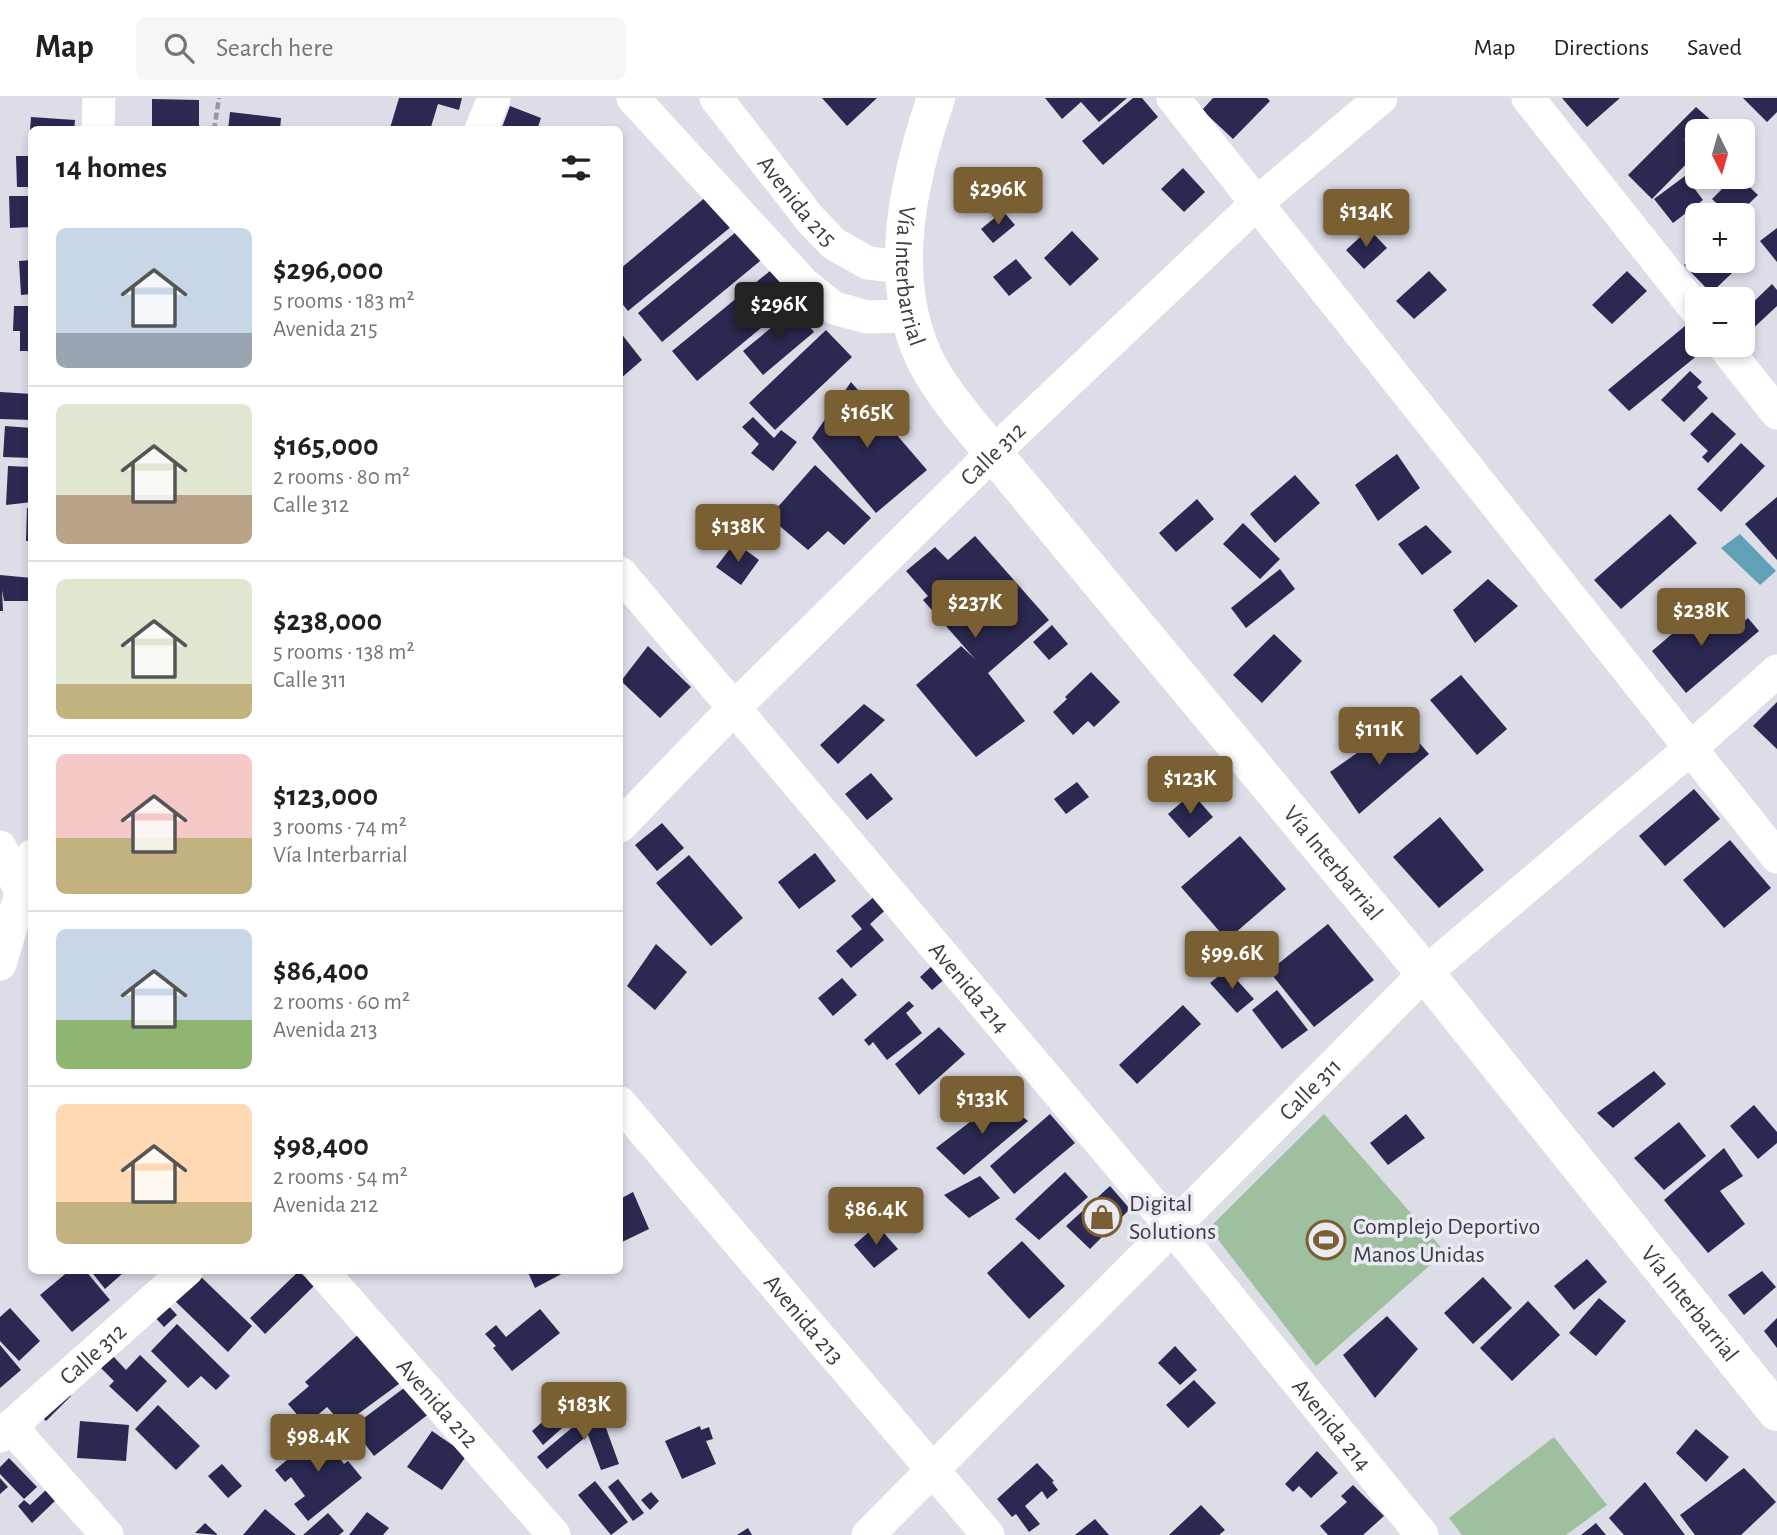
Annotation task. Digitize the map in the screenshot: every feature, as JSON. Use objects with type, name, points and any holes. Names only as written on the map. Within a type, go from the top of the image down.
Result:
[{"type":"main road","name":"Vía Interbarrial","points":[[936,98],[921,142],[912,189],[904,237],[904,267],[910,316],[923,355],[950,398],[1426,973],[1777,1412]]},
{"type":"street","points":[[98,126],[99,98]]},
{"type":"street","points":[[483,126],[494,98]]},
{"type":"street","points":[[633,98],[803,283],[834,309],[867,317],[910,316]]},
{"type":"street","name":"Avenida 215","points":[[716,98],[810,219],[834,244],[868,263],[904,267]]},
{"type":"street","points":[[1173,98],[1777,857]]},
{"type":"street","name":"Calle 312","points":[[623,823],[734,708],[993,453],[1257,203],[1381,98]]},
{"type":"street","points":[[1528,98],[1685,296]]},
{"type":"street","points":[[1733,357],[1777,413]]},
{"type":"street","name":"Avenida 214","points":[[623,577],[1172,1227],[1422,1535]]},
{"type":"street","name":"Calle 311","points":[[868,1535],[1426,973],[1691,748],[1777,671]]},
{"type":"street","points":[[0,847],[21,892]]},
{"type":"street","points":[[0,964],[28,869]]},
{"type":"street","name":"Avenida 213","points":[[623,1107],[988,1535]]},
{"type":"street","name":"Calle 312","points":[[5,1431],[182,1274]]},
{"type":"street","name":"Avenida 212","points":[[325,1274],[554,1535]]},
{"type":"street","points":[[5,1431],[107,1535]]},
{"type":"path","points":[[215,126],[219,98]]},
{"type":"green space","name":"Complejo Deportivo Manos Unidas","points":[[1324,1114],[1445,1252],[1316,1366],[1209,1228]]},
{"type":"green space","points":[[1554,1437],[1607,1505],[1566,1535],[1462,1535],[1449,1518]]},
{"type":"water","points":[[1740,534],[1776,571],[1760,585],[1721,548]]},
{"type":"building","points":[[399,98],[462,98],[459,110],[438,104],[431,126],[391,126]]},
{"type":"building","points":[[822,98],[877,98],[847,126]]},
{"type":"building","points":[[1045,98],[1127,98],[1099,122],[1081,102],[1062,119]]},
{"type":"building","points":[[1133,98],[1142,98],[1158,117],[1103,165],[1082,141]]},
{"type":"building","points":[[1213,98],[1267,98],[1270,101],[1233,139],[1202,110]]},
{"type":"building","points":[[1562,98],[1620,98],[1587,127]]},
{"type":"building","points":[[1743,98],[1777,98],[1777,112],[1767,122]]},
{"type":"building","points":[[152,99],[199,100],[199,126],[152,126]]},
{"type":"building","points":[[510,106],[541,118],[538,126],[502,126]]},
{"type":"building","points":[[1696,107],[1710,119],[1685,119],[1685,165],[1652,199],[1628,175]]},
{"type":"building","points":[[230,112],[281,118],[280,126],[228,126]]},
{"type":"building","points":[[31,117],[75,120],[74,126],[30,126]]},
{"type":"building","points":[[16,156],[28,156],[28,187],[17,187]]},
{"type":"building","points":[[1183,168],[1205,192],[1184,212],[1161,189]]},
{"type":"building","points":[[1685,176],[1685,189],[1695,189],[1703,200],[1699,203],[1685,203],[1685,214],[1673,223],[1654,199]]},
{"type":"building","points":[[1722,189],[1752,189],[1758,195],[1750,203],[1716,203],[1712,199]]},
{"type":"building","points":[[9,196],[28,196],[28,227],[10,228]]},
{"type":"building","points":[[707,196],[732,226],[628,311],[623,305],[623,266]]},
{"type":"building","points":[[1003,211],[1015,225],[993,243],[981,229]]},
{"type":"building","points":[[742,227],[766,256],[662,342],[638,313]]},
{"type":"building","points":[[1777,228],[1777,262],[1760,241]]},
{"type":"building","points":[[1369,229],[1387,248],[1364,269],[1346,250]]},
{"type":"building","points":[[1072,231],[1099,259],[1070,286],[1044,258]]},
{"type":"building","points":[[1016,259],[1032,278],[1009,296],[993,277]]},
{"type":"building","points":[[28,260],[28,294],[21,295],[19,261]]},
{"type":"building","points":[[776,266],[801,295],[697,381],[672,351]]},
{"type":"building","points":[[1429,271],[1447,290],[1414,319],[1396,301]]},
{"type":"building","points":[[1627,271],[1647,291],[1612,324],[1592,305]]},
{"type":"building","points":[[1692,273],[1732,273],[1717,287],[1705,287]]},
{"type":"building","points":[[1772,284],[1777,290],[1777,306],[1755,327],[1755,300]]},
{"type":"building","points":[[14,306],[28,306],[28,351],[20,351],[20,331],[13,331]]},
{"type":"building","points":[[795,308],[814,332],[763,375],[743,351]]},
{"type":"building","points":[[1685,326],[1685,357],[1695,357],[1629,411],[1608,390]]},
{"type":"building","points":[[826,330],[852,357],[775,430],[749,403]]},
{"type":"building","points":[[623,336],[642,360],[623,376]]},
{"type":"building","points":[[1690,371],[1702,382],[1697,387],[1708,398],[1684,422],[1661,400]]},
{"type":"building","points":[[851,382],[927,470],[876,513],[812,438]]},
{"type":"building","points":[[0,392],[28,394],[28,420],[0,419]]},
{"type":"building","points":[[1712,412],[1736,434],[1708,463],[1702,457],[1708,451],[1690,434]]},
{"type":"building","points":[[753,417],[774,438],[781,430],[797,442],[773,471],[751,453],[759,444],[742,427]]},
{"type":"building","points":[[5,426],[28,428],[28,458],[3,457]]},
{"type":"building","points":[[1741,443],[1765,466],[1721,512],[1697,489]]},
{"type":"building","points":[[1397,454],[1420,488],[1378,521],[1355,485]]},
{"type":"building","points":[[815,465],[871,518],[844,545],[828,531],[808,550],[769,517]]},
{"type":"building","points":[[8,466],[28,467],[28,502],[6,505]]},
{"type":"building","points":[[1295,475],[1320,503],[1275,543],[1250,514]]},
{"type":"building","points":[[1777,497],[1777,560],[1745,524]]},
{"type":"building","points":[[1197,499],[1214,519],[1176,552],[1159,533]]},
{"type":"building","points":[[27,508],[28,508],[28,541]]},
{"type":"building","points":[[1670,514],[1697,543],[1621,609],[1594,580]]},
{"type":"building","points":[[1243,523],[1280,559],[1260,579],[1223,544]]},
{"type":"building","points":[[1426,525],[1452,552],[1422,575],[1398,544]]},
{"type":"building","points":[[975,536],[1049,620],[988,673],[1025,721],[976,757],[916,685],[961,646],[975,659],[923,600],[928,596],[906,571],[935,547],[948,560]]},
{"type":"building","points":[[735,542],[759,560],[741,585],[716,567]]},
{"type":"building","points":[[1280,569],[1295,589],[1246,628],[1231,608]]},
{"type":"building","points":[[0,575],[28,578],[28,601],[4,601],[2,590],[3,611],[0,611]]},
{"type":"building","points":[[1488,579],[1518,606],[1475,643],[1453,610]]},
{"type":"building","points":[[1705,606],[1729,634],[1748,618],[1759,631],[1686,693],[1652,651]]},
{"type":"building","points":[[1052,625],[1068,644],[1049,660],[1033,642]]},
{"type":"building","points":[[1274,634],[1302,661],[1262,703],[1233,675]]},
{"type":"building","points":[[648,646],[691,687],[660,718],[623,683],[623,678]]},
{"type":"building","points":[[1091,672],[1120,702],[1094,727],[1088,721],[1073,735],[1053,712]]},
{"type":"building","points":[[1461,675],[1507,729],[1477,755],[1430,700]]},
{"type":"building","points":[[1777,702],[1777,749],[1753,726]]},
{"type":"building","points":[[864,704],[885,720],[838,764],[820,745]]},
{"type":"building","points":[[1401,722],[1429,754],[1359,814],[1330,772]]},
{"type":"building","points":[[871,773],[893,799],[867,820],[845,794]]},
{"type":"building","points":[[1077,782],[1089,797],[1066,814],[1054,799]]},
{"type":"building","points":[[1694,789],[1720,819],[1665,866],[1639,836]]},
{"type":"building","points":[[1192,793],[1213,817],[1189,838],[1168,814]]},
{"type":"building","points":[[1440,817],[1484,870],[1439,908],[1393,857]]},
{"type":"building","points":[[662,823],[684,848],[657,871],[635,845]]},
{"type":"building","points":[[1240,836],[1286,889],[1227,940],[1181,887]]},
{"type":"building","points":[[1730,840],[1771,888],[1724,928],[1683,880]]},
{"type":"building","points":[[815,853],[836,881],[799,909],[778,882]]},
{"type":"building","points":[[689,855],[743,918],[711,946],[656,883]]},
{"type":"building","points":[[881,891],[893,903],[870,924],[884,940],[851,968],[836,951],[862,929],[851,916]]},
{"type":"building","points":[[1328,924],[1374,980],[1314,1027],[1269,971]]},
{"type":"building","points":[[656,944],[687,972],[655,1010],[627,986]]},
{"type":"building","points":[[934,964],[946,978],[932,990],[920,977]]},
{"type":"building","points":[[1227,969],[1254,999],[1237,1013],[1210,983]]},
{"type":"building","points":[[842,978],[857,995],[833,1016],[818,998]]},
{"type":"building","points":[[1277,990],[1308,1030],[1282,1049],[1252,1010]]},
{"type":"building","points":[[909,1001],[914,1006],[906,1013],[922,1033],[887,1060],[873,1042],[869,1046],[864,1040]]},
{"type":"building","points":[[1183,1005],[1201,1024],[1137,1084],[1119,1065]]},
{"type":"building","points":[[939,1027],[965,1054],[919,1095],[895,1064]]},
{"type":"building","points":[[1654,1071],[1666,1084],[1613,1128],[1597,1113]]},
{"type":"building","points":[[1000,1099],[1028,1121],[964,1175],[936,1148]]},
{"type":"building","points":[[1754,1105],[1777,1132],[1777,1143],[1758,1159],[1730,1126]]},
{"type":"building","points":[[1050,1114],[1075,1143],[1014,1194],[990,1166]]},
{"type":"building","points":[[1406,1114],[1425,1138],[1388,1165],[1370,1143]]},
{"type":"building","points":[[1679,1122],[1706,1156],[1664,1190],[1634,1158]]},
{"type":"building","points":[[1724,1148],[1743,1176],[1720,1191],[1745,1224],[1708,1253],[1664,1200]]},
{"type":"building","points":[[1065,1172],[1088,1197],[1039,1240],[1015,1219]]},
{"type":"building","points":[[980,1176],[1000,1198],[969,1218],[944,1195]]},
{"type":"building","points":[[1110,1186],[1130,1209],[1090,1249],[1066,1226]]},
{"type":"building","points":[[633,1192],[649,1229],[623,1242],[623,1197]]},
{"type":"building","points":[[877,1225],[898,1249],[874,1268],[854,1245]]},
{"type":"building","points":[[1022,1241],[1065,1286],[1029,1319],[987,1273]]},
{"type":"building","points":[[1587,1259],[1607,1282],[1574,1310],[1554,1286]]},
{"type":"building","points":[[1762,1271],[1776,1287],[1744,1315],[1728,1295]]},
{"type":"building","points":[[65,1274],[88,1274],[110,1300],[72,1332],[40,1295]]},
{"type":"building","points":[[93,1274],[122,1274],[105,1289]]},
{"type":"building","points":[[296,1274],[302,1274],[314,1286],[265,1334],[250,1318]]},
{"type":"building","points":[[529,1274],[561,1274],[535,1288]]},
{"type":"building","points":[[199,1275],[252,1326],[228,1352],[174,1300]]},
{"type":"building","points":[[1483,1277],[1512,1308],[1473,1344],[1444,1313]]},
{"type":"building","points":[[1599,1298],[1626,1321],[1596,1356],[1569,1333]]},
{"type":"building","points":[[164,1301],[177,1315],[164,1327],[151,1313]]},
{"type":"building","points":[[1528,1301],[1560,1335],[1512,1381],[1480,1348]]},
{"type":"building","points":[[10,1308],[40,1341],[19,1361],[0,1341],[0,1317]]},
{"type":"building","points":[[540,1309],[560,1333],[512,1371],[485,1334],[496,1325],[506,1337]]},
{"type":"building","points":[[1387,1316],[1418,1349],[1375,1398],[1343,1355]]},
{"type":"building","points":[[1777,1318],[1777,1348],[1764,1331]]},
{"type":"building","points":[[177,1324],[230,1376],[216,1390],[201,1376],[188,1388],[151,1351]]},
{"type":"building","points":[[361,1332],[403,1381],[343,1425],[327,1407],[306,1425],[288,1404],[309,1386],[305,1382]]},
{"type":"building","points":[[0,1345],[21,1370],[0,1388]]},
{"type":"building","points":[[1175,1346],[1197,1370],[1180,1385],[1158,1363]]},
{"type":"building","points":[[140,1355],[167,1381],[137,1412],[109,1386],[114,1381],[101,1368],[113,1356],[126,1370]]},
{"type":"building","points":[[1194,1380],[1216,1403],[1188,1428],[1166,1405]]},
{"type":"building","points":[[408,1385],[430,1413],[374,1456],[352,1427]]},
{"type":"building","points":[[65,1389],[71,1396],[46,1421],[40,1415]]},
{"type":"building","points":[[158,1405],[200,1446],[176,1470],[135,1429]]},
{"type":"building","points":[[598,1406],[619,1464],[601,1470],[588,1435],[547,1469],[537,1457]]},
{"type":"building","points":[[557,1409],[569,1422],[543,1445],[532,1431]]},
{"type":"building","points":[[80,1421],[129,1425],[126,1461],[77,1458]]},
{"type":"building","points":[[700,1426],[701,1430],[709,1427],[713,1439],[706,1441],[716,1464],[682,1479],[665,1441]]},
{"type":"building","points":[[325,1428],[336,1440],[330,1445],[344,1464],[348,1461],[362,1478],[308,1521],[294,1504],[305,1496],[291,1477],[285,1482],[275,1470]]},
{"type":"building","points":[[1696,1429],[1729,1457],[1706,1482],[1676,1453]]},
{"type":"building","points":[[432,1431],[467,1455],[442,1490],[407,1467]]},
{"type":"building","points":[[1317,1451],[1338,1473],[1311,1498],[1299,1486],[1293,1492],[1285,1484]]},
{"type":"building","points":[[9,1458],[37,1487],[24,1499],[0,1474],[0,1467]]},
{"type":"building","points":[[1037,1463],[1054,1481],[1052,1482],[1058,1490],[1047,1499],[1042,1491],[1025,1506],[1040,1524],[1029,1532],[1016,1514],[1012,1517],[997,1499]]},
{"type":"building","points":[[222,1464],[242,1486],[228,1498],[208,1476]]},
{"type":"building","points":[[1744,1468],[1776,1502],[1741,1535],[1695,1535],[1680,1515]]},
{"type":"building","points":[[0,1478],[8,1487],[0,1494]]},
{"type":"building","points":[[618,1479],[644,1513],[633,1521],[608,1487]]},
{"type":"building","points":[[595,1481],[628,1522],[611,1535],[578,1495]]},
{"type":"building","points":[[1645,1482],[1685,1535],[1624,1535],[1609,1518]]},
{"type":"building","points":[[1353,1485],[1384,1516],[1363,1535],[1328,1535],[1320,1526],[1347,1502],[1341,1496]]},
{"type":"building","points":[[47,1489],[57,1499],[32,1523],[18,1506],[24,1500],[30,1505]]},
{"type":"building","points":[[651,1492],[659,1501],[650,1510],[641,1500]]},
{"type":"building","points":[[1201,1505],[1225,1530],[1219,1535],[1169,1535]]},
{"type":"building","points":[[265,1509],[296,1535],[243,1535]]},
{"type":"building","points":[[367,1512],[389,1528],[383,1535],[349,1535]]},
{"type":"building","points":[[328,1513],[344,1531],[339,1535],[303,1535]]},
{"type":"building","points":[[1095,1519],[1109,1535],[1075,1535]]},
{"type":"building","points":[[205,1523],[218,1535],[195,1533]]},
{"type":"building","points":[[1596,1523],[1606,1535],[1581,1535]]},
{"type":"building","points":[[748,1528],[752,1535],[737,1535]]},
{"type":"place","name":"Digital Solutions","points":[[1102,1217]]},
{"type":"place","name":"Complejo Deportivo Manos Unidas","points":[[1326,1240]]}]
